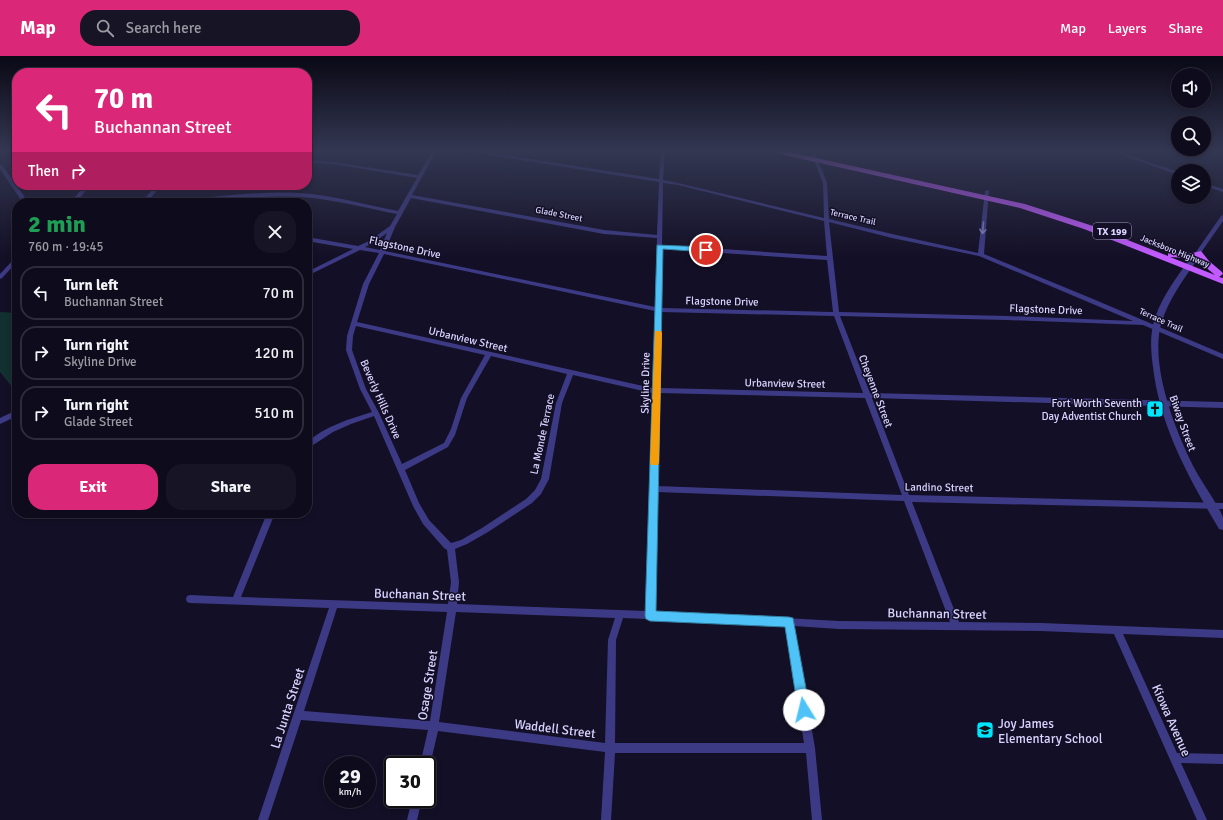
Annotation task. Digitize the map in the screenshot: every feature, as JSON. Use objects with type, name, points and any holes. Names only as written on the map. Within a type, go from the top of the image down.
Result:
[{"type":"main road","name":"Jacksboro Highway","points":[[939,186],[1047,213],[1169,257],[1188,267],[1222,277]]},
{"type":"main road","points":[[1169,257],[1189,256],[1198,253],[1206,263],[1222,277]]},
{"type":"main road","points":[[1169,257],[1181,268],[1188,267]]},
{"type":"street","name":"Beverly Hills Drive","points":[[414,186],[392,227],[382,252],[366,284],[350,336],[349,350],[363,389],[376,413],[416,504],[426,522],[447,546],[451,546]]},
{"type":"street","name":"Skyline Drive","points":[[650,616],[657,391],[661,186]]},
{"type":"street","name":"Terrace Trail","points":[[681,186],[981,255],[1223,358]]},
{"type":"street","name":"Cheyenne Street","points":[[825,186],[830,258],[836,314],[956,626]]},
{"type":"street","points":[[1211,187],[1223,191]]},
{"type":"street","points":[[77,198],[84,190]]},
{"type":"street","points":[[148,198],[155,190]]},
{"type":"street","points":[[221,198],[241,196],[301,195],[335,200],[399,214]]},
{"type":"street","name":"Glade Street","points":[[409,196],[604,232],[660,237]]},
{"type":"street","points":[[981,255],[986,197]]},
{"type":"street","name":"Biway Street","points":[[1223,217],[1171,294],[1158,322],[1154,344],[1157,378],[1162,403],[1182,453],[1223,526]]},
{"type":"street","points":[[312,272],[361,248],[392,227]]},
{"type":"street","name":"Flagstone Drive","points":[[312,240],[382,252],[659,310],[1143,323]]},
{"type":"street","points":[[660,247],[830,258]]},
{"type":"street","points":[[0,277],[12,264]]},
{"type":"street","name":"Urbanview Street","points":[[354,323],[570,373],[657,391],[1223,405]]},
{"type":"street","points":[[400,469],[446,446],[450,441],[457,415],[489,354]]},
{"type":"street","name":"La Monde Terrace","points":[[451,546],[464,542],[485,530],[529,501],[538,492],[545,479],[559,403],[570,373]]},
{"type":"street","points":[[312,442],[318,437],[344,424],[376,413]]},
{"type":"street","points":[[0,421],[12,415]]},
{"type":"street","name":"Landino Street","points":[[654,489],[1092,504],[1223,506]]},
{"type":"street","points":[[235,601],[269,518]]},
{"type":"street","points":[[451,546],[455,582],[452,609]]},
{"type":"street","name":"Buchanan Street","points":[[190,599],[650,616]]},
{"type":"street","name":"La Junta Street","points":[[263,820],[334,604]]},
{"type":"street","name":"Osage Street","points":[[427,756],[434,726],[452,609]]},
{"type":"street","points":[[606,820],[610,748],[612,640],[620,615]]},
{"type":"street","name":"Buchannan Street","points":[[650,616],[839,625],[956,626],[1223,634]]},
{"type":"street","points":[[789,622],[810,748],[818,820]]},
{"type":"street","name":"Kiowa Avenue","points":[[1117,630],[1202,820]]},
{"type":"street","name":"Waddell Street","points":[[298,715],[434,726],[610,748],[810,748]]},
{"type":"street","points":[[1174,758],[1223,759]]},
{"type":"street","points":[[412,820],[415,808]]},
{"type":"green space","points":[[0,312],[12,313],[12,387],[0,372]]},
{"type":"slow traffic","points":[[655,462],[658,333]]},
{"type":"place","name":"Fort Worth Seventh Day Adventist Church","points":[[1155,409]]},
{"type":"place","name":"Joy James Elementary School","points":[[985,730]]},
{"type":"route","points":[[706,250],[660,247],[650,616],[685,616],[789,622],[804,710]]}]
